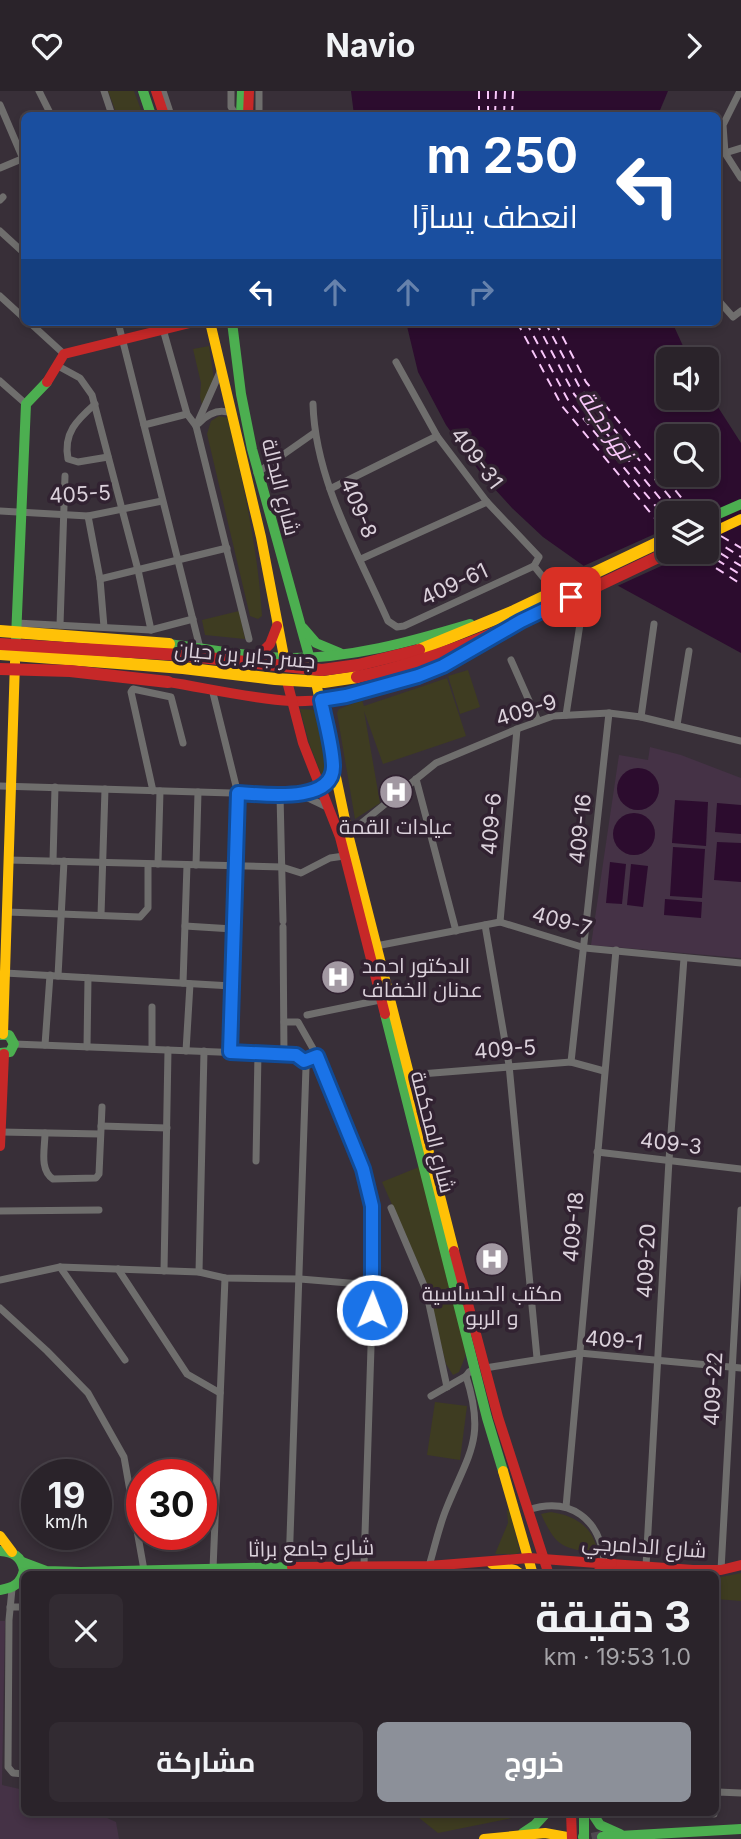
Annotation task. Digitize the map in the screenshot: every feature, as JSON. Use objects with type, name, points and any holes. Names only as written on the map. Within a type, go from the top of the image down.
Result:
[{"type":"main road","points":[[143,91],[150,112]]},
{"type":"main road","points":[[156,91],[163,112]]},
{"type":"main road","points":[[238,112],[242,91]]},
{"type":"main road","points":[[248,112],[249,91]]},
{"type":"main road","points":[[16,638],[26,404],[48,382],[61,360],[162,326]]},
{"type":"main road","name":"شارع البدالة","points":[[211,326],[285,660]]},
{"type":"main road","name":"شارع البدالة","points":[[233,326],[242,402],[257,473],[310,660]]},
{"type":"main road","points":[[237,354],[240,326]]},
{"type":"main road","points":[[719,514],[741,504]]},
{"type":"main road","points":[[719,529],[741,519]]},
{"type":"main road","name":"جسر جابر بن حيان","points":[[0,644],[180,655],[322,670],[358,665],[414,652],[517,616],[656,544]]},
{"type":"main road","name":"جسر جابر بن حيان","points":[[0,654],[103,661],[275,679],[324,681],[359,677],[407,665],[656,557]]},
{"type":"main road","points":[[0,632],[169,645],[285,660],[310,660],[389,646],[517,616]]},
{"type":"main road","points":[[0,669],[70,671],[168,682],[290,702],[319,693],[346,696],[403,681],[443,666],[517,616]]},
{"type":"main road","points":[[258,656],[274,636],[278,620]]},
{"type":"main road","points":[[298,621],[316,643],[343,654]]},
{"type":"main road","points":[[0,1146],[2,1054],[11,1051],[14,1044],[11,1036],[1,1034],[5,973],[3,947],[7,912],[4,876],[8,859],[5,786],[15,662]]},
{"type":"main road","name":"شارع المحكمة","points":[[288,685],[303,747],[329,808],[344,856],[476,1371],[548,1571]]},
{"type":"main road","name":"شارع المحكمة","points":[[319,693],[348,834],[408,1075],[487,1418],[532,1571]]},
{"type":"main road","points":[[0,1535],[6,1551],[22,1562],[24,1571]]},
{"type":"main road","name":"شارع جامع براثا","points":[[164,1571],[364,1565],[429,1566],[529,1558]]},
{"type":"main road","name":"شارع الدامرجي","points":[[529,1558],[721,1570],[741,1565]]},
{"type":"main road","name":"شارع جامع براثا","points":[[22,1562],[48,1571]]},
{"type":"main road","points":[[483,1562],[516,1571]]},
{"type":"main road","points":[[599,1571],[608,1563]]},
{"type":"main road","points":[[519,1834],[535,1825],[543,1816]]},
{"type":"main road","points":[[572,1816],[576,1836]]},
{"type":"main road","points":[[576,1836],[582,1816]]},
{"type":"main road","points":[[594,1816],[607,1830],[629,1835]]},
{"type":"main road","points":[[602,1837],[741,1829]]},
{"type":"main road","points":[[484,1839],[519,1834],[556,1833],[576,1836]]},
{"type":"main road","points":[[519,1834],[538,1839]]},
{"type":"street","points":[[38,91],[49,112]]},
{"type":"street","points":[[104,91],[111,112]]},
{"type":"street","points":[[163,91],[170,112]]},
{"type":"street","points":[[231,91],[231,107],[235,112]]},
{"type":"street","points":[[259,91],[259,112]]},
{"type":"street","points":[[740,91],[723,125],[725,153],[741,178]]},
{"type":"street","points":[[0,105],[21,152]]},
{"type":"street","points":[[725,153],[741,148]]},
{"type":"street","points":[[0,168],[21,160]]},
{"type":"street","points":[[0,231],[21,250]]},
{"type":"street","points":[[1,298],[21,315]]},
{"type":"street","points":[[721,303],[733,317],[741,311]]},
{"type":"street","points":[[32,326],[87,385],[138,570],[150,629]]},
{"type":"street","points":[[118,326],[200,648]]},
{"type":"street","points":[[162,326],[187,414],[196,426],[249,639]]},
{"type":"street","name":"409-31","points":[[396,362],[438,436],[487,502],[539,557],[534,566]]},
{"type":"street","points":[[196,426],[221,370]]},
{"type":"street","points":[[0,381],[26,404]]},
{"type":"street","points":[[94,404],[72,427],[67,438],[68,459],[78,462],[108,457]]},
{"type":"street","name":"409-8","points":[[313,404],[314,433],[330,489],[388,621]]},
{"type":"street","points":[[196,426],[214,412],[226,411],[232,414]]},
{"type":"street","points":[[144,425],[187,414]]},
{"type":"street","points":[[257,473],[314,433]]},
{"type":"street","points":[[330,489],[438,436]]},
{"type":"street","points":[[60,625],[65,476]]},
{"type":"street","name":"405-5","points":[[0,511],[88,516],[162,501]]},
{"type":"street","points":[[361,559],[487,502]]},
{"type":"street","points":[[88,516],[100,579],[104,627]]},
{"type":"street","points":[[100,579],[226,548]]},
{"type":"street","points":[[534,566],[547,582]]},
{"type":"street","name":"409-61","points":[[388,621],[397,627],[404,626],[534,566]]},
{"type":"street","points":[[566,715],[582,611],[580,602]]},
{"type":"street","points":[[16,623],[150,629],[193,619]]},
{"type":"street","points":[[641,717],[654,624]]},
{"type":"street","points":[[677,725],[689,651]]},
{"type":"street","points":[[511,660],[538,721]]},
{"type":"street","points":[[212,688],[238,793],[230,1052]]},
{"type":"street","points":[[158,864],[157,791],[131,692],[133,689],[171,697],[183,743]]},
{"type":"street","name":"409-9","points":[[348,834],[436,763],[538,721],[566,715],[609,713],[641,717],[741,741]]},
{"type":"street","name":"409-16","points":[[571,1062],[609,713]]},
{"type":"street","name":"409-6","points":[[500,922],[517,729]]},
{"type":"street","points":[[5,786],[300,795],[321,787],[330,778],[333,765]]},
{"type":"street","points":[[416,779],[456,931]]},
{"type":"street","points":[[54,861],[55,787]]},
{"type":"street","points":[[101,915],[105,789]]},
{"type":"street","points":[[196,865],[198,792]]},
{"type":"street","points":[[280,795],[284,1055]]},
{"type":"street","points":[[300,795],[329,808]]},
{"type":"street","points":[[8,859],[282,867],[300,873],[330,858],[344,856]]},
{"type":"street","points":[[45,1045],[61,914],[64,861]]},
{"type":"street","points":[[7,912],[140,917],[148,908],[148,864]]},
{"type":"street","points":[[186,1051],[187,865]]},
{"type":"street","name":"409-7","points":[[376,946],[500,922],[585,948],[741,963]]},
{"type":"street","points":[[485,925],[509,1065],[537,1359]]},
{"type":"street","points":[[185,926],[233,929]]},
{"type":"street","name":"409-18","points":[[566,1507],[616,950]]},
{"type":"street","name":"409-20","points":[[646,1566],[669,1160],[684,958]]},
{"type":"street","points":[[5,973],[232,986]]},
{"type":"street","points":[[87,1047],[88,978]]},
{"type":"street","points":[[307,1015],[380,1000]]},
{"type":"street","points":[[152,1007],[152,1049]]},
{"type":"street","points":[[284,1022],[298,1022],[317,1056],[363,1169],[372,1206],[373,1285],[364,1565]]},
{"type":"street","points":[[14,1044],[296,1055],[304,1061]]},
{"type":"street","points":[[164,1271],[168,1050]]},
{"type":"street","points":[[199,1272],[204,1051]]},
{"type":"street","points":[[256,1161],[258,1053]]},
{"type":"street","points":[[304,1061],[317,1056]]},
{"type":"street","points":[[289,1567],[300,1279],[304,1061]]},
{"type":"street","name":"409-5","points":[[408,1075],[571,1062],[604,1071]]},
{"type":"street","points":[[45,1133],[44,1169],[48,1175],[53,1179],[96,1178],[99,1174],[102,1107]]},
{"type":"street","points":[[1,1132],[167,1128]]},
{"type":"street","name":"409-3","points":[[597,1152],[741,1169]]},
{"type":"street","points":[[391,1208],[426,1290],[447,1387]]},
{"type":"street","points":[[0,1212],[99,1210]]},
{"type":"street","name":"409-22","points":[[721,1570],[741,1210]]},
{"type":"street","points":[[0,1280],[60,1267],[199,1272],[225,1278],[300,1279],[373,1285]]},
{"type":"street","points":[[60,1267],[125,1360]]},
{"type":"street","points":[[118,1269],[187,1374],[220,1393]]},
{"type":"street","points":[[213,1569],[225,1278]]},
{"type":"street","points":[[0,1308],[88,1393],[124,1457],[139,1571]]},
{"type":"street","name":"409-1","points":[[476,1371],[579,1353],[741,1368]]},
{"type":"street","points":[[429,1566],[447,1508],[463,1475],[475,1437],[476,1371],[431,1396]]},
{"type":"street","points":[[528,1510],[554,1505],[566,1507],[579,1514],[590,1523],[598,1535],[608,1563]]},
{"type":"street","points":[[14,1585],[10,1607],[8,1767],[13,1773],[21,1774]]},
{"type":"street","points":[[10,1607],[21,1607]]},
{"type":"street","points":[[719,1793],[741,1793]]},
{"type":"shaded area","points":[[108,91],[134,91],[142,112],[116,112]]},
{"type":"shaded area","points":[[209,346],[214,379],[202,405],[201,383],[193,349]]},
{"type":"shaded area","points":[[219,416],[228,418],[249,516],[260,591],[262,616],[258,619],[250,616],[207,434],[211,421]]},
{"type":"shaded area","points":[[239,611],[245,639],[205,635],[202,620]]},
{"type":"shaded area","points":[[468,670],[480,707],[460,714],[448,676]]},
{"type":"shaded area","points":[[447,678],[466,736],[383,764],[364,711],[380,803],[355,819],[337,713],[339,709],[362,700],[364,706]]},
{"type":"shaded area","points":[[300,709],[316,710],[326,766],[322,777],[309,743]]},
{"type":"shaded area","points":[[650,747],[681,755],[741,778],[741,958],[591,945],[619,755],[648,760]]},
{"type":"shaded area","points":[[419,1167],[466,1347],[459,1372],[453,1375],[446,1364],[425,1279],[382,1182]]},
{"type":"shaded area","points":[[435,1402],[467,1406],[460,1460],[427,1455]]},
{"type":"shaded area","points":[[509,1509],[520,1552],[495,1554],[508,1523]]},
{"type":"shaded area","points":[[551,1512],[568,1516],[582,1524],[592,1537],[598,1554],[562,1545],[552,1534],[541,1514]]},
{"type":"shaded area","points":[[741,1573],[741,1601],[719,1599],[719,1577]]},
{"type":"shaded area","points":[[0,1621],[5,1621],[2,1785],[21,1789],[21,1816],[103,1816],[116,1822],[119,1839],[0,1839]]},
{"type":"shaded area","points":[[417,1816],[522,1816],[438,1833]]},
{"type":"water","points":[[351,91],[668,91],[659,112],[354,112]]},
{"type":"water","name":"نهر دجلة","points":[[407,326],[674,326],[683,347],[656,347],[656,410],[719,409],[741,443],[741,653],[591,571],[543,537],[482,475],[446,425],[418,372]]},
{"type":"water","points":[[638,768],[653,774],[659,789],[653,804],[638,810],[623,804],[617,789],[623,774]]},
{"type":"water","points":[[675,800],[708,802],[706,846],[672,843]]},
{"type":"water","points":[[717,803],[741,805],[741,834],[715,832]]},
{"type":"water","points":[[634,813],[649,819],[655,834],[649,849],[634,855],[619,849],[613,834],[619,819]]},
{"type":"water","points":[[717,842],[741,843],[741,882],[714,880]]},
{"type":"water","points":[[673,847],[705,849],[702,898],[670,896]]},
{"type":"water","points":[[610,862],[626,864],[622,904],[606,903]]},
{"type":"water","points":[[631,864],[648,866],[643,907],[627,905]]},
{"type":"water","points":[[665,899],[702,902],[701,918],[664,915]]},
{"type":"pier","points":[[656,533],[656,564],[666,564],[613,588],[579,568]]},
{"type":"ferry route","points":[[479,91],[479,112]]},
{"type":"ferry route","points":[[488,91],[488,112]]},
{"type":"ferry route","points":[[495,112],[496,91]]},
{"type":"ferry route","points":[[504,112],[505,91]]},
{"type":"ferry route","points":[[512,112],[513,91]]},
{"type":"ferry route","points":[[519,326],[562,406],[656,520]]},
{"type":"ferry route","points":[[528,326],[568,400],[656,506]]},
{"type":"ferry route","points":[[538,326],[574,394],[662,501]]},
{"type":"ferry route","points":[[547,326],[580,388],[673,501]]},
{"type":"ferry route","points":[[557,326],[586,382],[684,501]]},
{"type":"ferry route","points":[[721,536],[741,548]]},
{"type":"ferry route","points":[[719,543],[741,557]]},
{"type":"ferry route","points":[[719,552],[741,566]]},
{"type":"ferry route","points":[[719,561],[741,575]]},
{"type":"ferry route","points":[[709,564],[741,584]]},
{"type":"tunnel","points":[[592,1839],[602,1837]]},
{"type":"traffic: fast","points":[[143,91],[150,112]]},
{"type":"traffic: fast","points":[[241,112],[242,91]]},
{"type":"traffic: fast","points":[[232,326],[241,394],[252,449],[311,663]]},
{"type":"traffic: fast","points":[[16,638],[26,404],[47,382]]},
{"type":"traffic: fast","points":[[719,514],[741,504]]},
{"type":"traffic: fast","points":[[169,644],[257,656],[310,658],[379,648],[470,624]]},
{"type":"traffic: fast","points":[[303,628],[316,643],[340,653]]},
{"type":"traffic: fast","points":[[385,1014],[487,1418],[503,1471]]},
{"type":"traffic: fast","points":[[0,1035],[9,1035],[14,1044],[10,1052],[0,1053]]},
{"type":"traffic: fast","points":[[0,1551],[16,1556],[21,1561],[24,1571]]},
{"type":"traffic: fast","points":[[22,1562],[46,1571]]},
{"type":"traffic: fast","points":[[123,1571],[292,1567]]},
{"type":"traffic: fast","points":[[0,1590],[16,1585],[21,1579]]},
{"type":"traffic: fast","points":[[523,1833],[543,1816]]},
{"type":"traffic: fast","points":[[584,1816],[584,1839]]},
{"type":"traffic: fast","points":[[594,1816],[600,1825],[620,1834]]},
{"type":"traffic: fast","points":[[602,1837],[741,1829]]},
{"type":"traffic: slow","points":[[211,326],[261,537],[285,662]]},
{"type":"traffic: slow","points":[[719,529],[741,519]]},
{"type":"traffic: slow","points":[[419,650],[514,611],[656,544]]},
{"type":"traffic: slow","points":[[0,631],[169,644]]},
{"type":"traffic: slow","points":[[0,654],[183,668],[275,679],[324,682],[357,677]]},
{"type":"traffic: slow","points":[[3,1034],[15,662]]},
{"type":"traffic: slow","points":[[317,687],[348,834],[454,1251]]},
{"type":"traffic: slow","points":[[503,1471],[532,1571]]},
{"type":"traffic: slow","points":[[0,1536],[12,1552]]},
{"type":"traffic: slow","points":[[492,1564],[516,1571]]},
{"type":"traffic: slow","points":[[484,1839],[545,1833],[567,1837]]},
{"type":"traffic: jam","points":[[156,91],[163,112]]},
{"type":"traffic: jam","points":[[248,112],[249,91]]},
{"type":"traffic: jam","points":[[47,382],[64,354],[178,326]]},
{"type":"traffic: jam","points":[[357,677],[438,655],[478,640],[656,558]]},
{"type":"traffic: jam","points":[[258,656],[270,644],[277,626]]},
{"type":"traffic: jam","points":[[168,682],[276,700],[308,701],[348,696],[427,673],[499,634]]},
{"type":"traffic: jam","points":[[0,644],[180,655],[322,670],[358,665],[419,650]]},
{"type":"traffic: jam","points":[[0,669],[70,671],[168,682]]},
{"type":"traffic: jam","points":[[288,685],[303,743],[340,837],[385,1014]]},
{"type":"traffic: jam","points":[[0,1146],[4,1054]]},
{"type":"traffic: jam","points":[[454,1251],[498,1417],[548,1571]]},
{"type":"traffic: jam","points":[[292,1567],[429,1566],[529,1558],[693,1570],[721,1570],[741,1565]]},
{"type":"traffic: jam","points":[[600,1571],[612,1563]]},
{"type":"traffic: jam","points":[[571,1816],[572,1839]]},
{"type":"place","name":"عيادات القمة","points":[[396,792]]},
{"type":"place","name":"الدكتور احمد عدنان الخفاف","points":[[338,977]]},
{"type":"place","name":"مكتب الحساسية و الربو","points":[[492,1259]]},
{"type":"route","points":[[372,1310],[372,1206],[363,1169],[324,1068],[317,1056],[304,1061],[296,1055],[230,1052],[238,793],[300,795],[321,787],[327,781],[332,774],[333,765],[321,700],[384,686],[443,666],[521,621],[571,597]]}]
